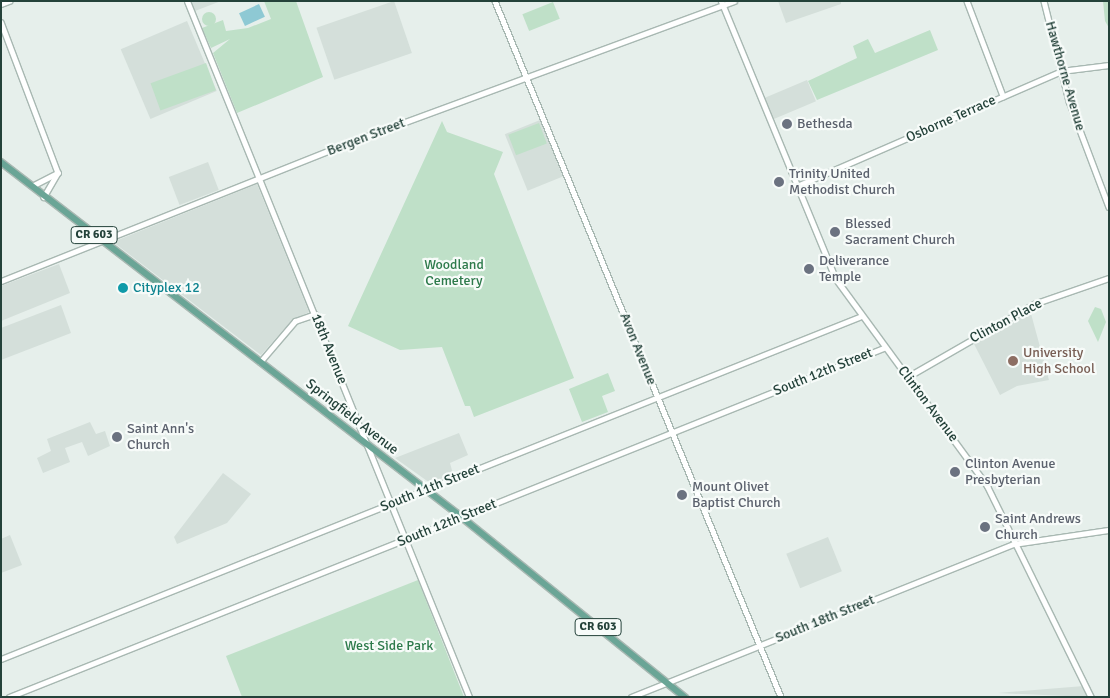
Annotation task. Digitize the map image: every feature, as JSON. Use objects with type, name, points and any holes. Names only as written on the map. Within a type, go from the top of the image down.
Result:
[{"type":"main road","points":[[1,4],[9,1]]},
{"type":"main road","name":"18th Avenue","points":[[187,1],[469,697]]},
{"type":"main road","name":"Bergen Street","points":[[1,281],[259,178],[721,3],[734,1]]},
{"type":"main road","name":"Clinton Avenue","points":[[721,3],[831,271],[860,317],[909,376],[980,475],[1019,544],[1091,697]]},
{"type":"main road","name":"Springfield Avenue","points":[[1,162],[44,197],[426,489],[684,697]]},
{"type":"main road","points":[[260,362],[295,321],[315,314]]},
{"type":"main road","name":"South 12th Street","points":[[406,539],[461,517]]},
{"type":"street","name":"Avon Avenue","points":[[495,1],[781,697]]},
{"type":"street","points":[[967,1],[1003,96]]},
{"type":"street","name":"Hawthorne Avenue","points":[[1044,1],[1061,71],[1109,207]]},
{"type":"street","points":[[1,22],[58,173]]},
{"type":"street","name":"Osborne Terrace","points":[[797,186],[1061,71],[1109,64]]},
{"type":"street","points":[[32,186],[58,173]]},
{"type":"street","points":[[44,197],[58,173]]},
{"type":"street","name":"Clinton Place","points":[[909,376],[1034,304],[1109,278]]},
{"type":"street","name":"South 11th Street","points":[[1,659],[860,317]]},
{"type":"street","name":"South 12th Street","points":[[461,517],[884,348]]},
{"type":"street","name":"South 18th Street","points":[[631,697],[1019,544],[1109,530]]},
{"type":"street","name":"South 12th Street","points":[[10,697],[406,539]]},
{"type":"shaded area","points":[[191,1],[221,1],[195,11]]},
{"type":"shaded area","points":[[394,1],[412,53],[334,80],[316,28]]},
{"type":"shaded area","points":[[778,1],[841,1],[841,4],[786,23]]},
{"type":"shaded area","points":[[187,21],[217,91],[150,119],[121,49]]},
{"type":"shaded area","points":[[807,80],[816,101],[773,120],[764,98]]},
{"type":"shaded area","points":[[540,120],[563,177],[528,191],[505,134]]},
{"type":"shaded area","points":[[208,162],[219,190],[180,205],[169,177]]},
{"type":"shaded area","points":[[257,184],[309,312],[291,321],[261,355],[113,242]]},
{"type":"shaded area","points":[[59,264],[70,293],[1,321],[1,286]]},
{"type":"shaded area","points":[[61,305],[71,333],[1,360],[1,328]]},
{"type":"shaded area","name":"University High School","points":[[1030,310],[1049,380],[1017,386],[1000,395],[973,342]]},
{"type":"shaded area","points":[[90,422],[96,434],[105,431],[110,446],[88,456],[82,442],[65,448],[70,462],[43,473],[37,458],[51,451],[47,439]]},
{"type":"shaded area","points":[[459,433],[468,455],[450,463],[453,474],[430,483],[395,458]]},
{"type":"shaded area","points":[[223,473],[251,494],[227,523],[177,544],[174,537]]},
{"type":"shaded area","points":[[10,535],[22,565],[1,573],[1,539]]},
{"type":"shaded area","points":[[828,537],[842,571],[800,588],[786,554]]},
{"type":"shaded area","points":[[1084,686],[1088,697],[998,693]]},
{"type":"green space","points":[[264,1],[296,1],[323,77],[237,113],[213,53],[230,39],[211,48],[202,28],[223,20],[226,31],[248,28],[271,19]]},
{"type":"green space","points":[[1103,1],[1109,1],[1109,28],[1105,21]]},
{"type":"green space","points":[[553,2],[560,19],[529,31],[522,14]]},
{"type":"green space","points":[[206,12],[212,12],[216,19],[212,26],[206,26],[202,22],[202,16]]},
{"type":"green space","points":[[930,30],[938,50],[817,100],[808,81],[857,58],[853,46],[868,39],[875,53]]},
{"type":"green space","points":[[206,63],[216,90],[160,110],[151,83]]},
{"type":"green space","name":"Woodland Cemetery","points":[[442,121],[447,132],[503,152],[494,174],[574,378],[474,417],[470,406],[465,406],[442,347],[400,350],[348,326]]},
{"type":"green space","points":[[539,123],[547,144],[516,155],[508,135]]},
{"type":"green space","points":[[1095,307],[1101,309],[1106,322],[1098,342],[1088,321]]},
{"type":"green space","points":[[608,373],[615,391],[602,396],[608,412],[582,422],[569,389]]},
{"type":"green space","name":"West Side Park","points":[[418,580],[464,697],[242,697],[226,656]]},
{"type":"water","points":[[259,4],[265,17],[245,26],[239,13]]},
{"type":"place","name":"Bethesda","points":[[787,124]]},
{"type":"place","name":"Trinity United Methodist Church","points":[[779,182]]},
{"type":"place","name":"Blessed Sacrament Church","points":[[835,232]]},
{"type":"place","name":"Deliverance Temple","points":[[809,269]]},
{"type":"place","name":"Cityplex 12","points":[[123,288]]},
{"type":"place","name":"University High School","points":[[1013,361]]},
{"type":"place","name":"Saint Ann's Church","points":[[117,437]]},
{"type":"place","name":"Clinton Avenue Presbyterian","points":[[955,472]]},
{"type":"place","name":"Mount Olivet Baptist Church","points":[[682,495]]},
{"type":"place","name":"Saint Andrews Church","points":[[985,527]]}]
